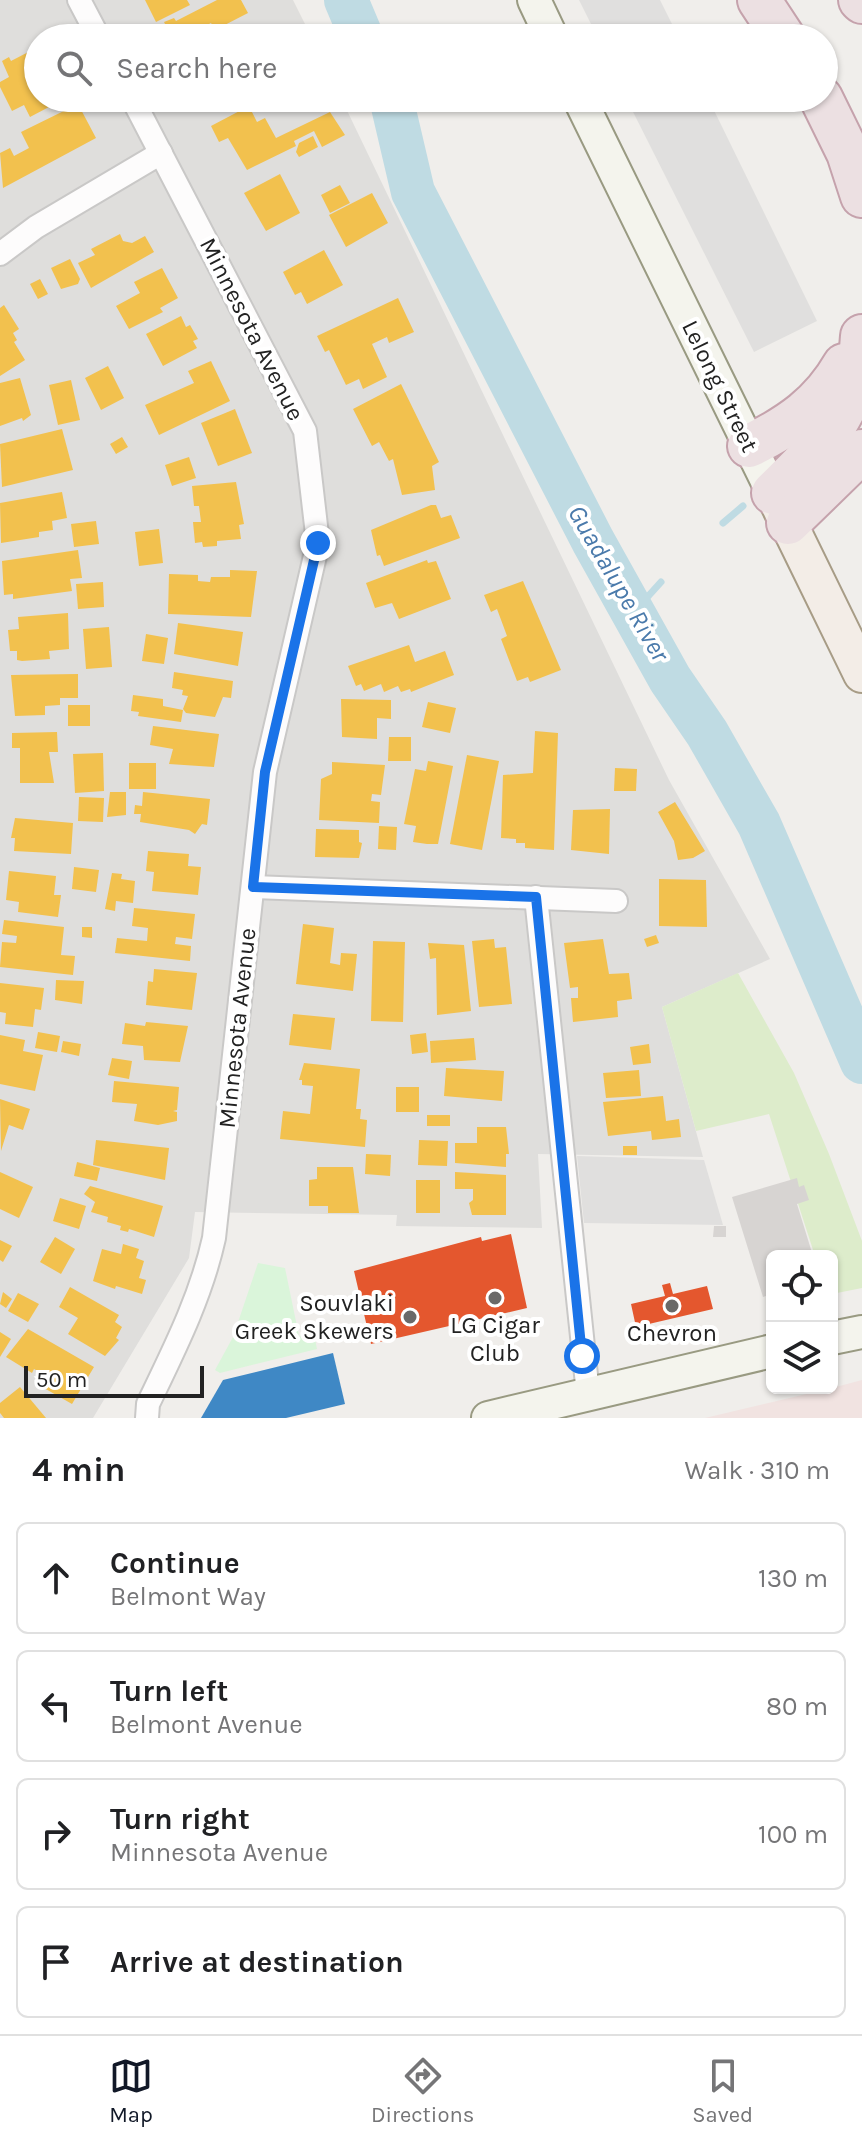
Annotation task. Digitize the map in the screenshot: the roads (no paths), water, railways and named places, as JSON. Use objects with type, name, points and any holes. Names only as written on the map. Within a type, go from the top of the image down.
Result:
[{"type":"highway","points":[[759,0],[775,24]]},
{"type":"highway","points":[[828,112],[848,153],[862,196]]},
{"type":"highway","points":[[749,446],[796,421],[818,403],[862,334]]},
{"type":"highway","points":[[780,508],[846,409],[860,371],[862,334]]},
{"type":"highway","points":[[780,508],[862,451]]},
{"type":"main road","points":[[534,0],[545,24]]},
{"type":"main road","name":"Lelong Street","points":[[586,112],[862,674]]},
{"type":"main road","points":[[838,1337],[862,1332]]},
{"type":"main road","points":[[488,1418],[766,1352]]},
{"type":"street","points":[[79,0],[92,24]]},
{"type":"street","name":"Minnesota Avenue","points":[[139,112],[305,431],[318,543],[265,772],[214,1238],[202,1284],[148,1404],[147,1418]]},
{"type":"street","points":[[0,254],[36,227],[161,153]]},
{"type":"street","points":[[253,887],[616,901]]},
{"type":"street","points":[[536,897],[588,1394]]},
{"type":"waterway","name":"Guadalupe River","points":[[346,0],[356,24]]},
{"type":"waterway","name":"Guadalupe River","points":[[394,112],[413,192],[593,541],[670,679],[707,733],[759,824],[862,1062]]},
{"type":"waterway","points":[[723,523],[743,506]]},
{"type":"waterway","points":[[633,613],[661,582]]},
{"type":"place","name":"LG Cigar Club","points":[[495,1298]]},
{"type":"place","name":"Chevron","points":[[672,1306]]},
{"type":"place","name":"Souvlaki Greek Skewers","points":[[410,1317]]}]
